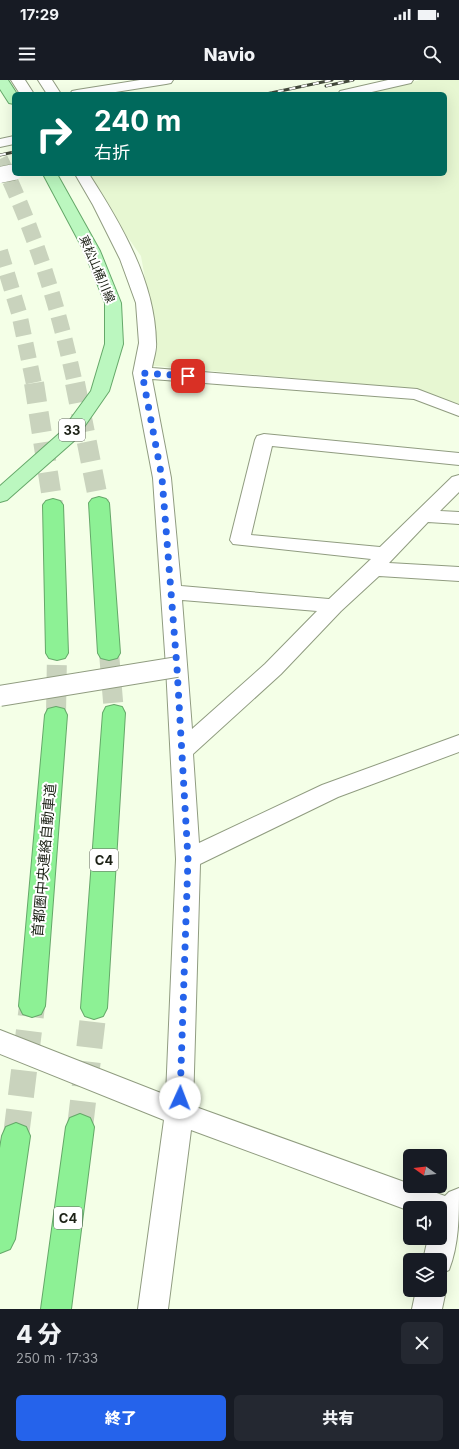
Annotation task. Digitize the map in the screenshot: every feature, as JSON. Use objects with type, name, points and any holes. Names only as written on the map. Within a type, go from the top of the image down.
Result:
[{"type":"highway","points":[[99,503],[110,653]]},
{"type":"highway","points":[[53,505],[57,653]]},
{"type":"highway","name":"C4","points":[[94,1008],[114,713]]},
{"type":"highway","name":"首都圏中央連絡自動車道","points":[[32,1006],[56,715]]},
{"type":"highway","name":"C4","points":[[56,1309],[80,1127]]},
{"type":"highway","points":[[0,1239],[16,1136]]},
{"type":"main road","points":[[1,80],[12,97]]},
{"type":"main road","name":"東松山桶川線","points":[[0,496],[68,436],[100,391],[114,344],[113,303],[92,251],[51,176]]},
{"type":"street","points":[[18,80],[26,92]]},
{"type":"street","points":[[45,80],[53,92]]},
{"type":"street","points":[[90,92],[166,80]]},
{"type":"street","points":[[354,92],[406,80]]},
{"type":"street","points":[[0,143],[12,140]]},
{"type":"street","points":[[0,175],[12,172]]},
{"type":"street","points":[[83,176],[101,205],[128,259],[144,303],[148,343],[142,373],[162,478],[177,668],[188,859],[179,1113],[153,1309]]},
{"type":"street","points":[[142,373],[417,394],[459,411]]},
{"type":"street","points":[[459,459],[264,440],[240,540],[459,574]]},
{"type":"street","points":[[182,751],[273,669],[459,481]]},
{"type":"street","points":[[423,516],[459,518]]},
{"type":"street","points":[[171,592],[334,606]]},
{"type":"street","points":[[0,696],[177,668]]},
{"type":"street","points":[[188,859],[330,791],[459,743]]},
{"type":"street","points":[[0,1042],[179,1113],[449,1209],[440,1253]]},
{"type":"street","points":[[427,1309],[430,1297]]},
{"type":"shaded area","points":[[420,80],[459,80],[459,405],[417,389],[145,365],[152,318],[141,256],[84,176],[447,176],[447,92],[368,92]]},
{"type":"tunnel","points":[[0,159],[13,186],[35,241],[53,297],[75,384]]},
{"type":"tunnel","points":[[0,251],[19,313],[34,384]]},
{"type":"tunnel","points":[[34,383],[53,505]]},
{"type":"tunnel","points":[[75,383],[99,503]]},
{"type":"tunnel","points":[[56,715],[57,653]]},
{"type":"tunnel","points":[[109,653],[114,713]]},
{"type":"tunnel","points":[[16,1136],[32,1006]]},
{"type":"tunnel","points":[[80,1127],[94,1008]]},
{"type":"railway","points":[[275,92],[332,80]]},
{"type":"railway","points":[[326,86],[353,80]]},
{"type":"railway","points":[[0,155],[12,152]]},
{"type":"route","points":[[180,1098],[184,935],[188,859],[177,668],[162,478],[142,373],[188,376]]}]
